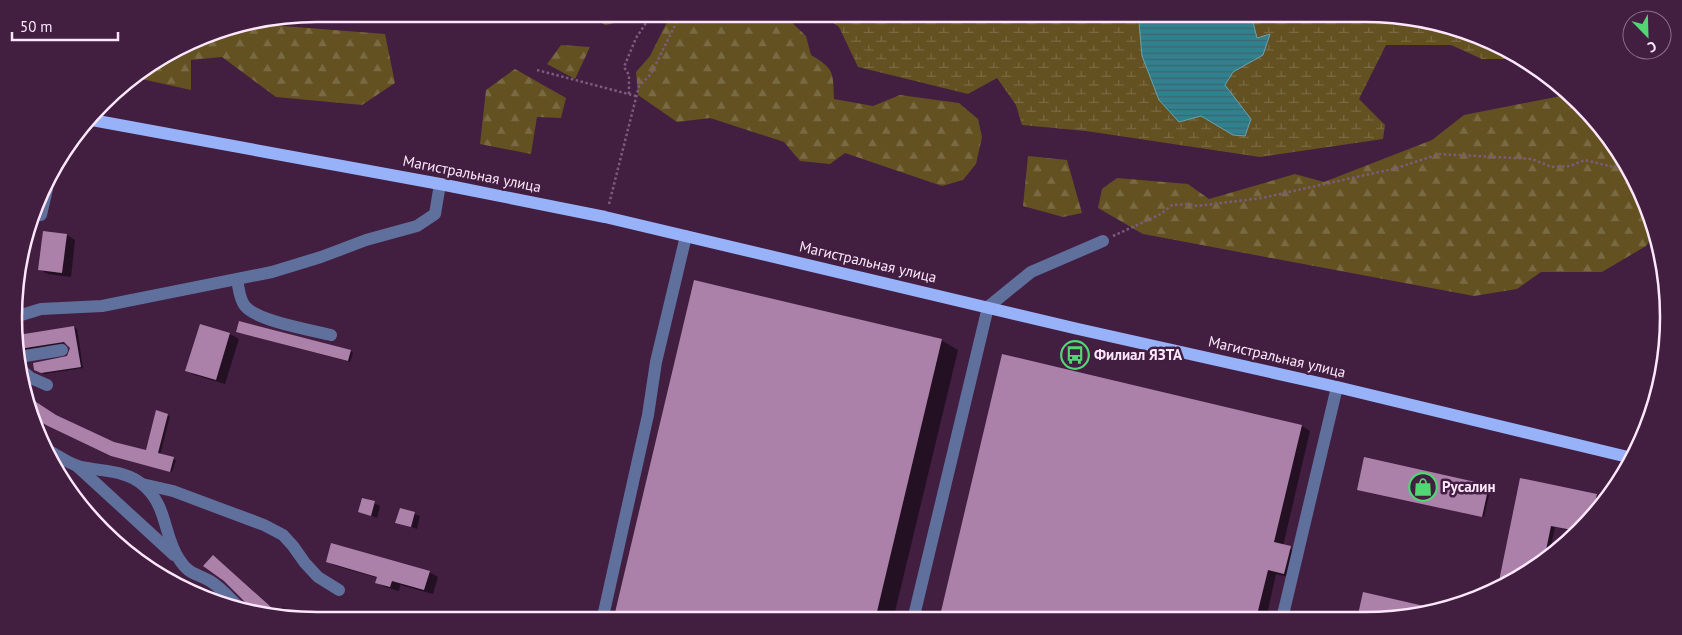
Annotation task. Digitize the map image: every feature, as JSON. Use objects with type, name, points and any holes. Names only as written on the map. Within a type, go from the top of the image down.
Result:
[{"type":"main road","name":"Магистральная улица","points":[[98,121],[440,184],[605,217],[1337,387],[1625,456]]},
{"type":"lane","points":[[22,315],[42,309],[102,306],[237,280],[272,272],[321,257],[366,240],[417,226],[435,214],[440,184]]},
{"type":"lane","points":[[604,612],[648,415],[656,362],[686,236]]},
{"type":"lane","points":[[915,612],[988,307],[1031,272],[1103,241]]},
{"type":"lane","points":[[237,280],[243,304],[250,311],[262,318],[331,335]]},
{"type":"lane","points":[[25,356],[62,350]]},
{"type":"lane","points":[[28,376],[47,385]]},
{"type":"lane","points":[[1284,612],[1337,387]]},
{"type":"lane","points":[[57,455],[77,466],[180,560],[191,573],[211,581],[230,599]]},
{"type":"lane","points":[[77,466],[120,473],[142,484],[173,491],[264,525],[283,535],[318,577],[339,590]]},
{"type":"lane","points":[[142,484],[156,498],[164,516],[171,543],[180,560]]},
{"type":"path","points":[[629,94],[629,76],[624,67],[636,38],[647,22]]},
{"type":"path","points":[[605,217],[638,86],[651,74],[677,22]]},
{"type":"path","points":[[537,70],[636,96]]},
{"type":"path","points":[[1103,241],[1142,224],[1161,214],[1172,205],[1189,204],[1197,206],[1262,198],[1398,168],[1439,154],[1532,159],[1552,166],[1570,166],[1585,160],[1619,168]]},
{"type":"green space","points":[[601,22],[621,22],[605,25]]},
{"type":"green space","points":[[667,22],[791,22],[806,36],[811,55],[829,68],[833,77],[834,99],[873,106],[900,95],[959,103],[978,119],[982,137],[976,164],[963,180],[942,186],[845,153],[830,164],[800,161],[784,142],[710,118],[677,122],[638,95],[636,72],[650,56]]},
{"type":"green space","points":[[832,22],[1364,22],[1422,28],[1459,38],[1506,59],[1482,59],[1451,45],[1386,45],[1359,99],[1385,125],[1383,139],[1260,157],[1086,131],[1022,125],[1016,105],[997,78],[968,94],[858,67],[839,27]]},
{"type":"green space","points":[[276,25],[385,34],[395,83],[362,105],[276,97],[222,57],[191,60],[191,90],[143,79],[170,62],[205,45],[241,33]]},
{"type":"green space","points":[[561,45],[590,47],[575,79],[547,64]]},
{"type":"green space","points":[[515,69],[566,98],[561,118],[537,117],[531,154],[480,144],[486,90]]},
{"type":"green space","points":[[1559,96],[1599,138],[1620,170],[1637,205],[1649,242],[1646,246],[1602,272],[1541,272],[1517,289],[1474,296],[1143,234],[1098,208],[1102,189],[1117,178],[1188,184],[1209,199],[1295,174],[1324,182],[1432,140],[1464,115]]},
{"type":"green space","points":[[1028,156],[1067,160],[1082,213],[1063,217],[1023,206]]},
{"type":"shaded area","points":[[1139,22],[1253,22],[1257,38],[1270,34],[1263,55],[1233,72],[1225,85],[1251,119],[1245,136],[1233,135],[1201,116],[1179,122],[1159,100],[1142,56]]},
{"type":"building","points":[[43,231],[67,234],[62,273],[38,270]]},
{"type":"building","points":[[694,280],[942,339],[877,612],[615,612]]},
{"type":"building","points":[[239,321],[351,350],[348,361],[236,332]]},
{"type":"building","points":[[200,324],[230,333],[216,380],[185,371]]},
{"type":"building","points":[[74,326],[81,367],[41,373],[34,370],[33,363],[67,356],[70,348],[64,342],[24,348],[23,334]]},
{"type":"building","points":[[1002,354],[1302,425],[1274,542],[1291,546],[1284,574],[1268,570],[1258,612],[941,612]]},
{"type":"building","points":[[35,401],[56,415],[114,442],[146,450],[156,410],[168,414],[158,453],[174,457],[170,472],[111,456],[42,423]]},
{"type":"building","name":"Русалин","points":[[1364,457],[1489,485],[1482,517],[1357,490]]},
{"type":"building","points":[[1520,478],[1597,494],[1595,501],[1569,530],[1551,526],[1546,550],[1499,580]]},
{"type":"building","points":[[362,498],[375,501],[371,516],[358,512]]},
{"type":"building","points":[[400,508],[415,512],[411,527],[395,523]]},
{"type":"building","points":[[331,543],[430,571],[424,590],[392,581],[390,587],[375,583],[377,577],[326,562]]},
{"type":"building","points":[[213,555],[273,609],[246,603],[224,581],[203,566]]},
{"type":"building","points":[[1363,592],[1425,606],[1384,612],[1359,612]]},
{"type":"place","name":"Филиал ЯЗТА","points":[[1075,355]]},
{"type":"place","name":"Русалин","points":[[1423,487]]}]
